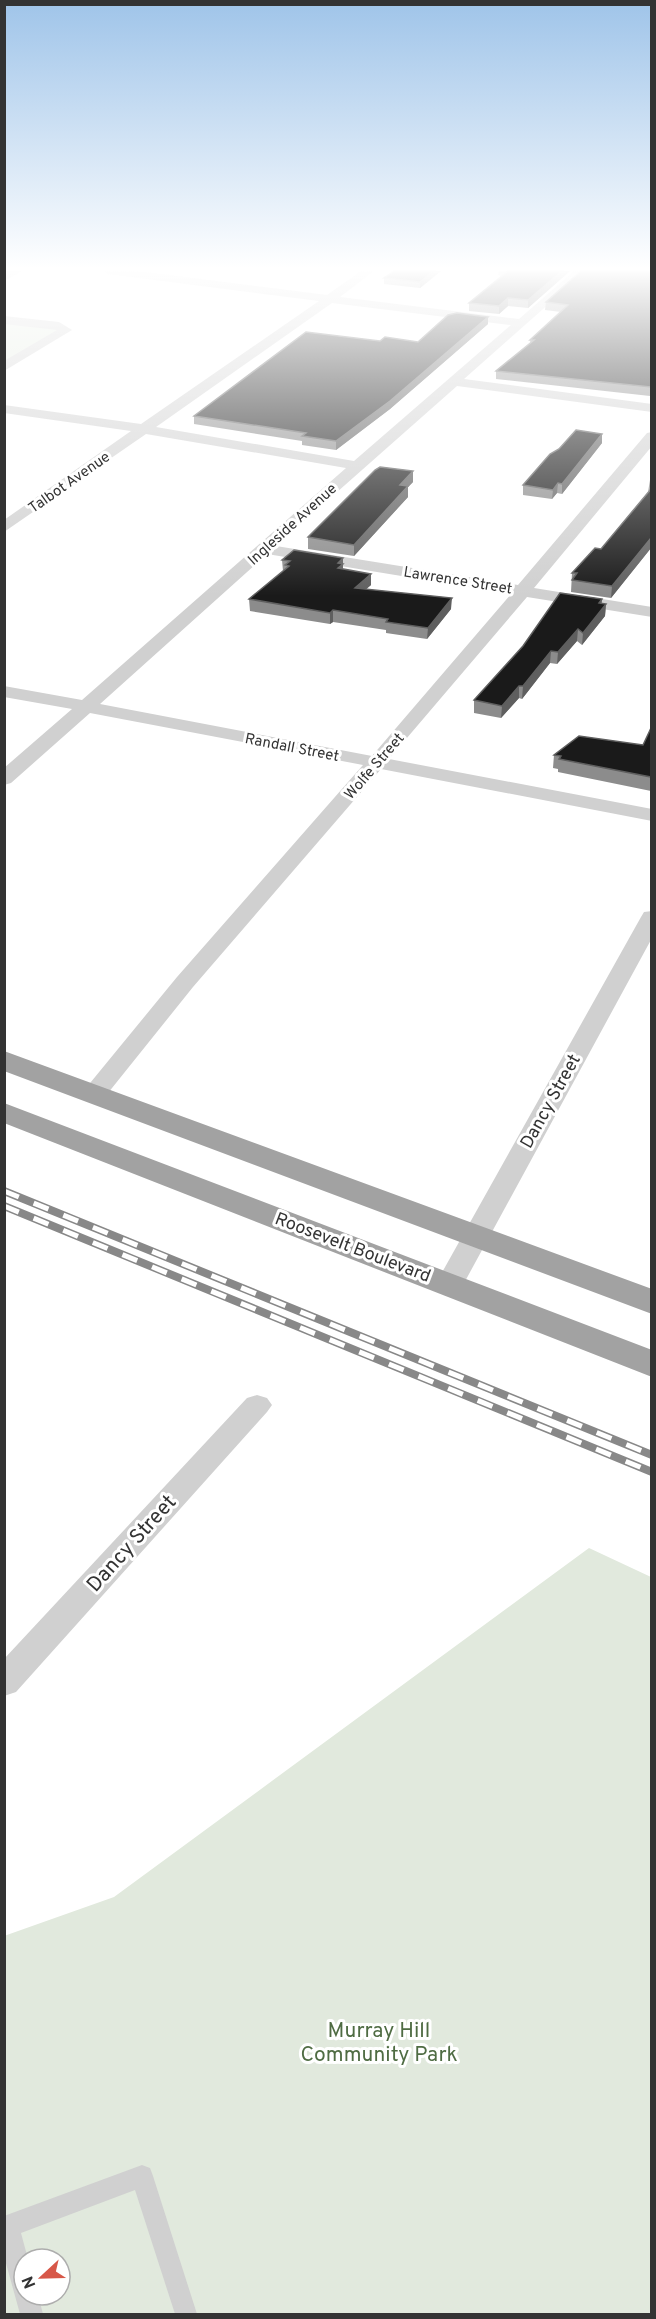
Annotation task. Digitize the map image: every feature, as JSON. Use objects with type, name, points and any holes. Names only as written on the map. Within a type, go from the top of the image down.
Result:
[{"type":"highway","points":[[4,1052],[94,1093]]},
{"type":"highway","points":[[4,1060],[651,1302]]},
{"type":"highway","name":"Roosevelt Boulevard","points":[[4,1111],[651,1364]]},
{"type":"street","name":"Talbot Avenue","points":[[4,527],[215,379]]},
{"type":"street","name":"Ingleside Avenue","points":[[4,778],[88,707],[357,466],[459,379]]},
{"type":"street","points":[[456,382],[651,408]]},
{"type":"street","points":[[4,409],[144,429],[357,466]]},
{"type":"street","name":"Wolfe Street","points":[[94,1093],[185,982],[377,763],[651,436]]},
{"type":"street","name":"Lawrence Street","points":[[263,549],[651,612]]},
{"type":"street","name":"Randall Street","points":[[4,691],[651,815]]},
{"type":"street","name":"Dancy Street","points":[[449,1285],[651,917]]},
{"type":"street","name":"Dancy Street","points":[[4,1682],[256,1405]]},
{"type":"lane","points":[[12,2247],[6,2227],[142,2176],[186,2314]]},
{"type":"green space","name":"Murray Hill Community Park","points":[[589,1548],[651,1577],[651,2314],[5,2314],[4,1936],[114,1897]]},
{"type":"building","points":[[243,379],[415,379],[336,441],[302,436],[306,433],[194,416]]},
{"type":"building","points":[[576,379],[651,379],[651,387]]},
{"type":"building","points":[[576,430],[602,434],[562,484],[558,483],[553,490],[523,485],[550,454],[559,449]]},
{"type":"building","points":[[380,467],[413,471],[400,485],[408,486],[354,545],[308,537],[375,470]]},
{"type":"building","points":[[651,489],[651,538],[612,586],[572,580],[577,573],[572,573],[595,548],[601,549]]},
{"type":"building","points":[[294,550],[343,558],[338,563],[343,564],[338,568],[371,574],[355,588],[452,598],[428,628],[386,622],[388,619],[333,610],[330,613],[249,599],[289,566],[285,565],[290,561],[282,560]]},
{"type":"building","points":[[560,593],[602,599],[599,603],[606,604],[583,633],[578,629],[558,652],[551,651],[523,686],[519,686],[502,706],[474,700],[523,646]]},
{"type":"building","points":[[651,728],[651,777],[559,759],[561,756],[554,755],[579,736],[643,745]]},
{"type":"railway","points":[[4,1191],[652,1455]]},
{"type":"railway","points":[[4,1206],[652,1472]]}]
